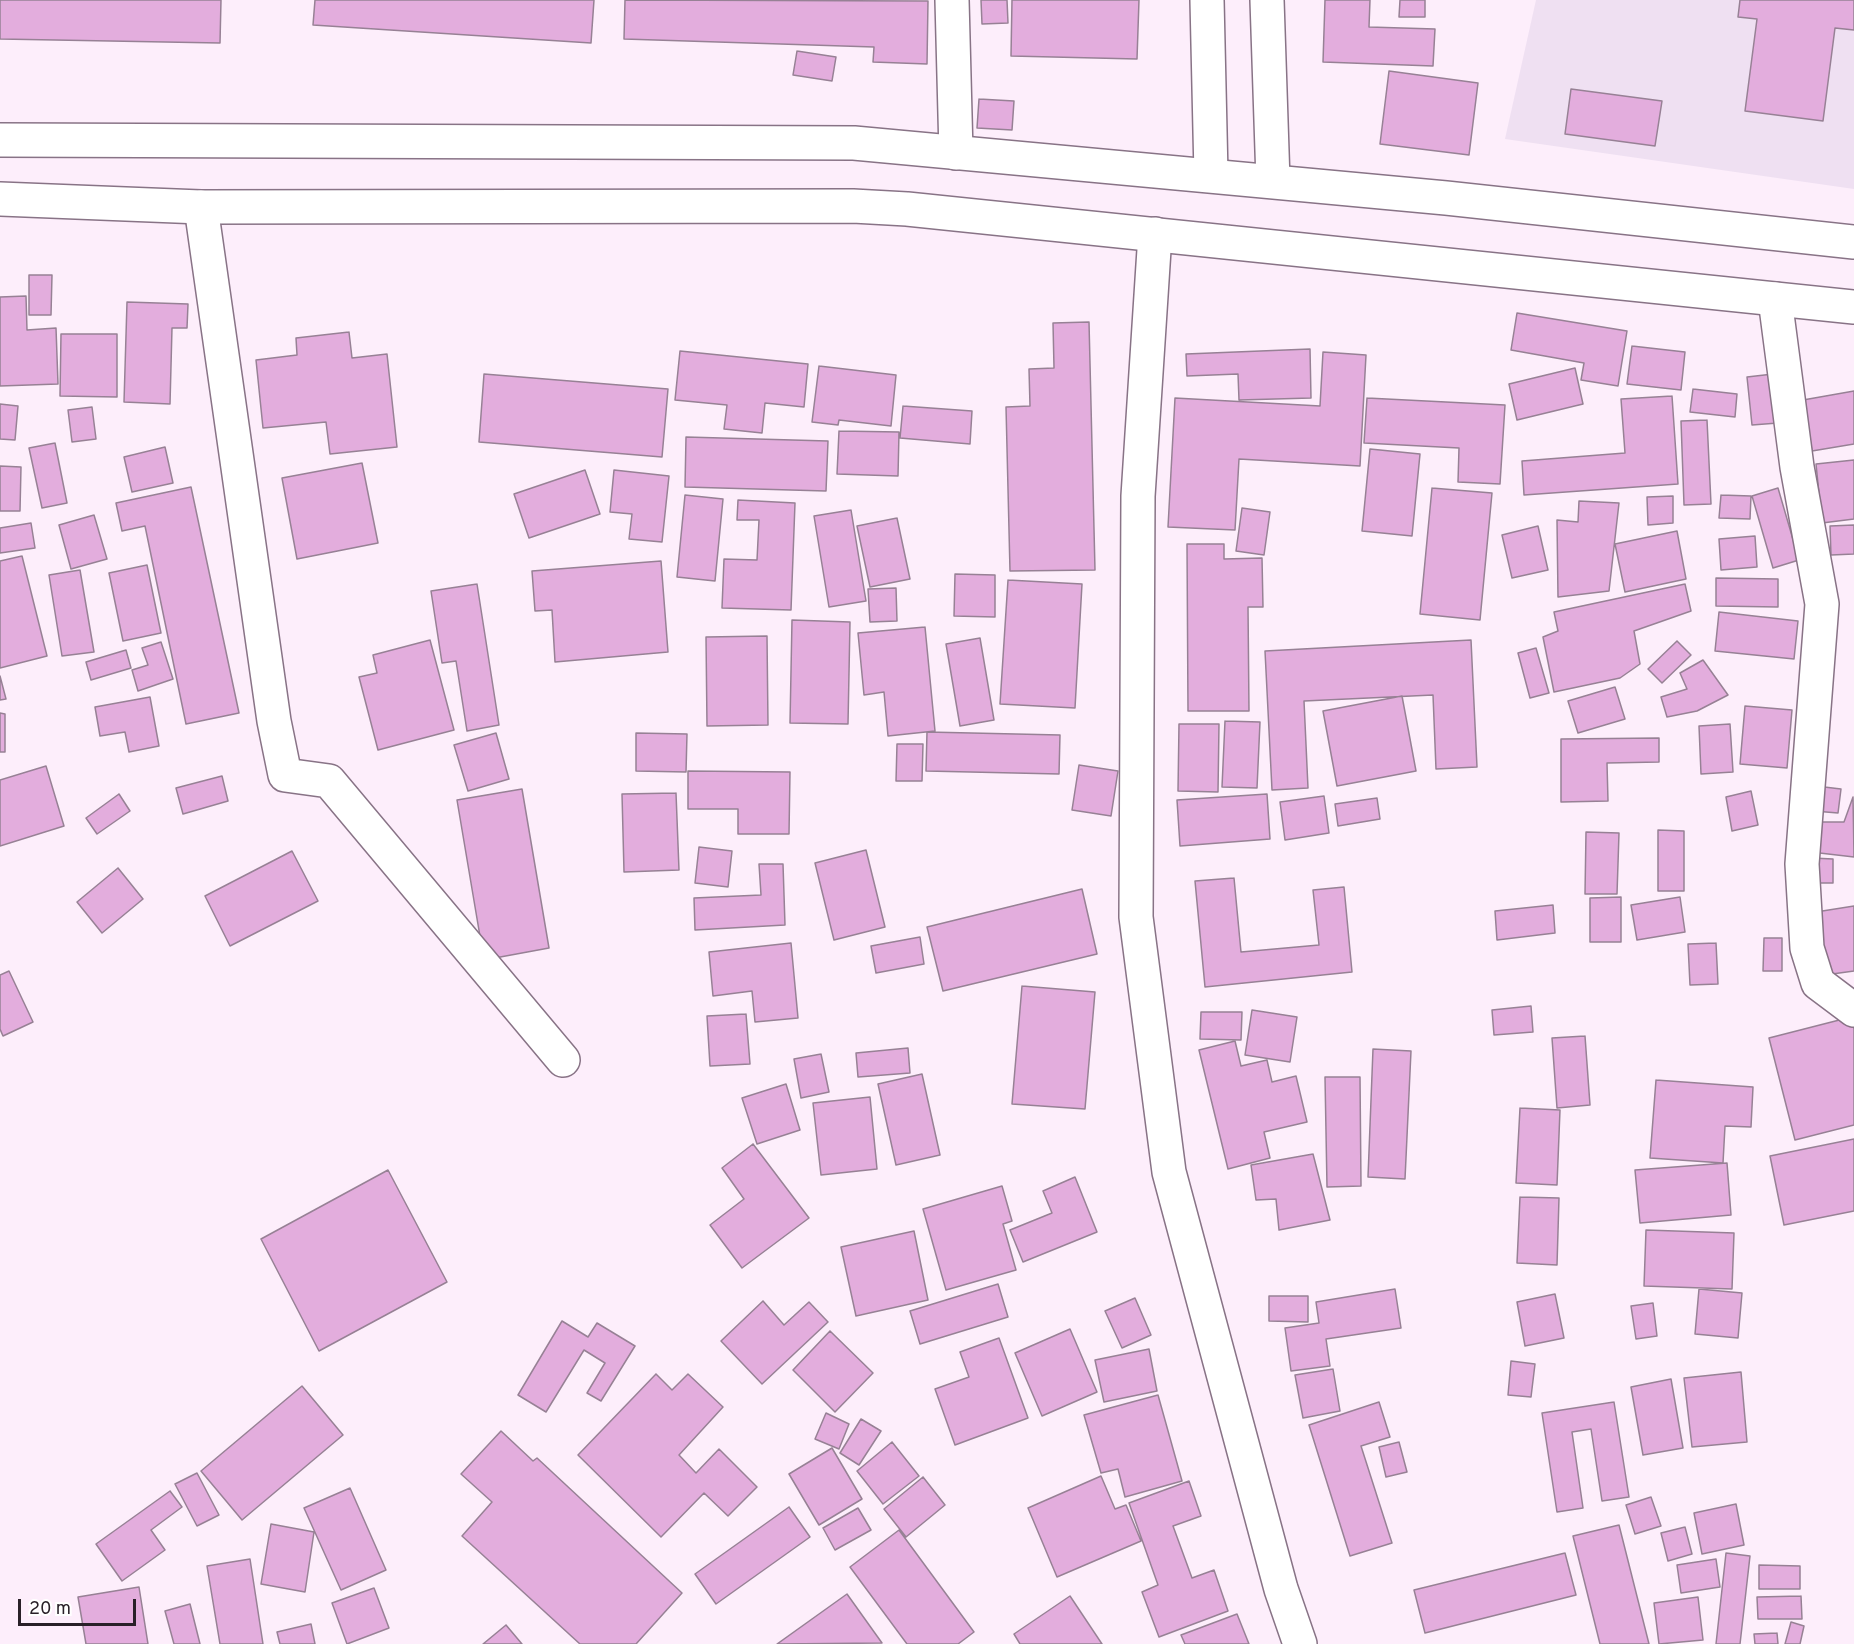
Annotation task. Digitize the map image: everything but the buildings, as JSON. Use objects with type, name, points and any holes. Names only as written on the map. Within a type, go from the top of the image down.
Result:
[{"type":"main road","points":[[952,0],[956,153]]},
{"type":"main road","points":[[1207,0],[1211,175]]},
{"type":"main road","points":[[1267,0],[1273,181]]},
{"type":"main road","points":[[0,140],[854,143],[1273,181],[1854,242]]},
{"type":"main road","points":[[0,199],[201,207],[853,206],[907,209],[1854,308]]},
{"type":"main road","points":[[201,207],[274,721],[285,775],[329,781],[563,1060]]},
{"type":"main road","points":[[1155,234],[1138,496],[1136,917],[1169,1172],[1281,1589],[1300,1644]]},
{"type":"main road","points":[[1775,299],[1797,467],[1822,604],[1802,864],[1807,948],[1818,983],[1854,1010]]},
{"type":"shaded area","points":[[1536,0],[1854,0],[1854,189],[1505,139]]}]
